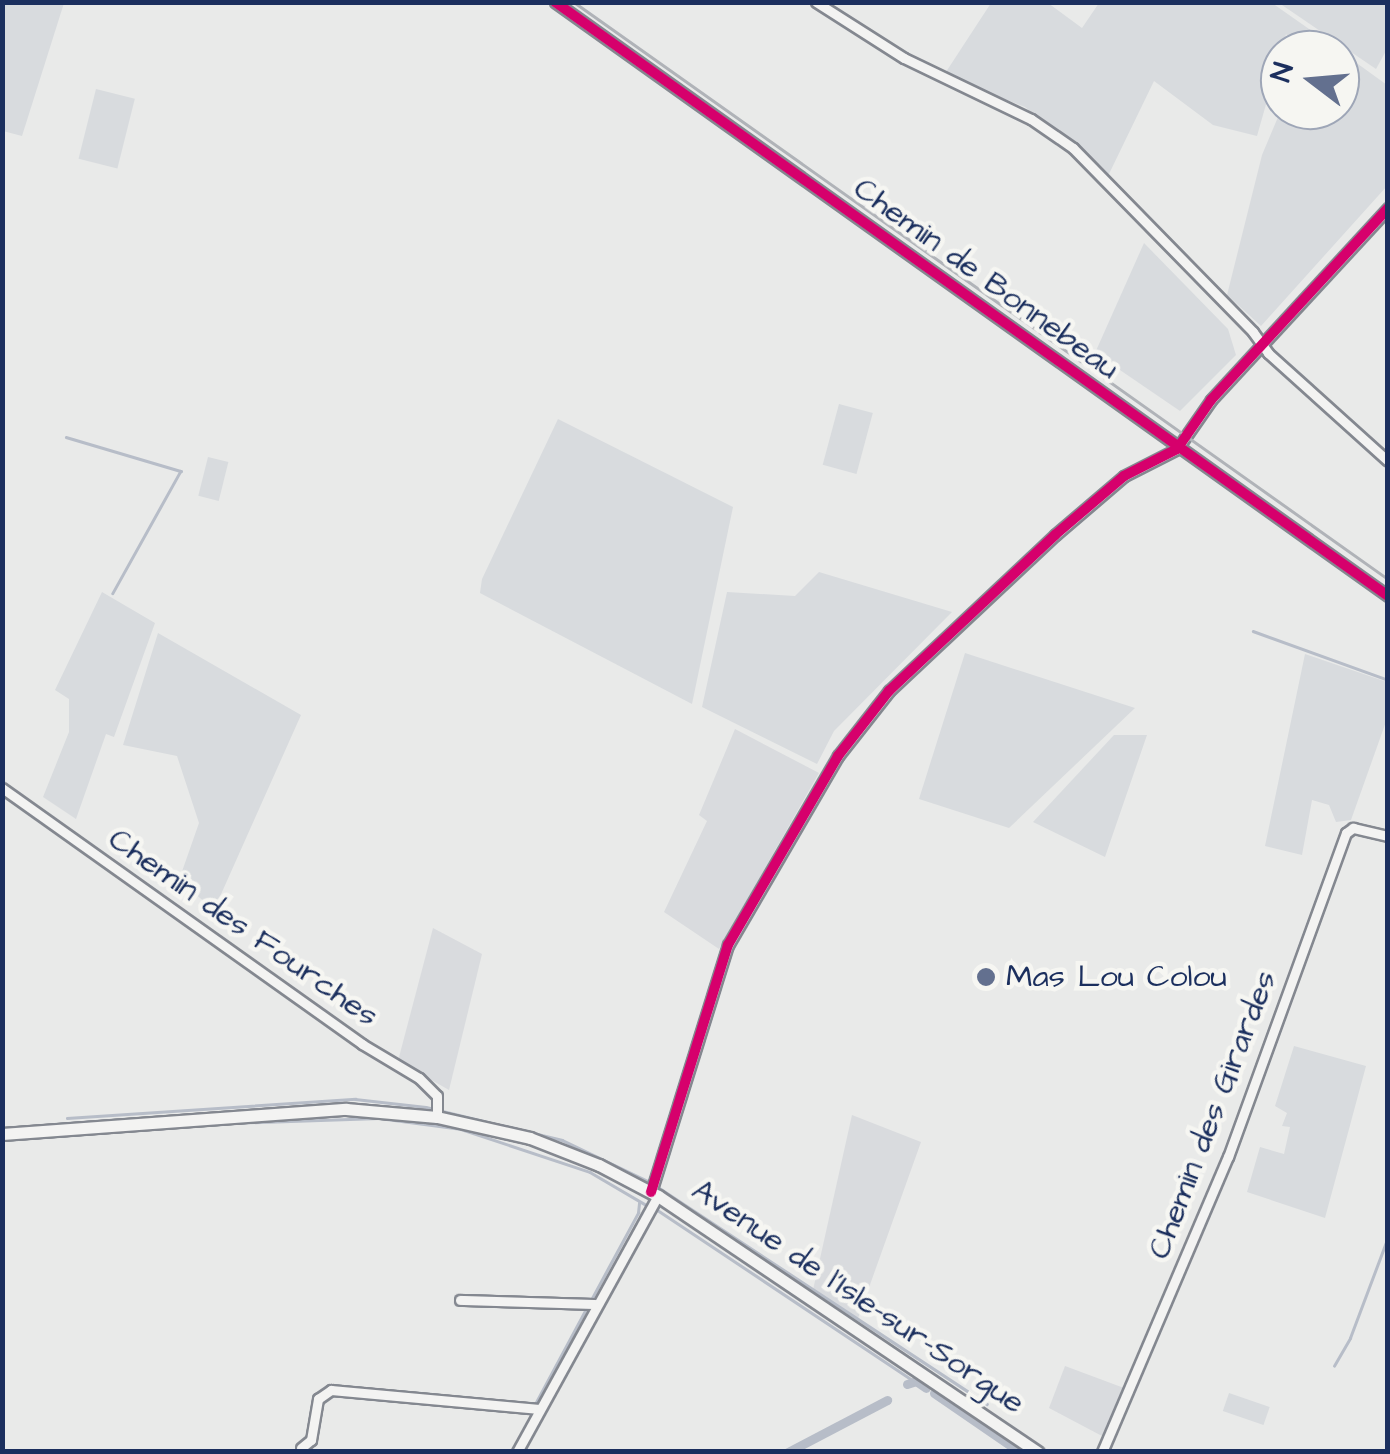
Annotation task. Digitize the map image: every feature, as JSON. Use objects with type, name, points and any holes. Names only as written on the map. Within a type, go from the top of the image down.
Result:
[{"type":"main road","name":"Avenue de l'Isle-sur-Sorgue","points":[[2,1134],[328,1110],[437,1117],[530,1138],[654,1194],[1038,1452]]},
{"type":"street","name":"Chemin de Bonnebeau","points":[[554,2],[1388,596]]},
{"type":"street","points":[[816,2],[904,58],[1031,119],[1073,148],[1262,345],[1388,461]]},
{"type":"street","points":[[517,1452],[654,1194],[728,945],[838,756],[889,691],[1055,535],[1124,476],[1177,449],[1211,400],[1388,208]]},
{"type":"street","name":"Chemin des Fourches","points":[[2,788],[362,1044],[419,1078],[437,1096],[437,1117]]},
{"type":"street","name":"Chemin des Girardes","points":[[1102,1452],[1228,1158],[1346,833],[1353,828],[1388,836]]},
{"type":"street","points":[[460,1300],[597,1304]]},
{"type":"street","points":[[301,1448],[312,1440],[318,1399],[331,1390],[539,1410]]},
{"type":"shaded area","points":[[2,3],[64,3],[22,136],[3,131]]},
{"type":"shaded area","points":[[991,3],[1048,3],[1082,28],[1099,3],[1272,3],[1310,30],[1260,30],[1257,136],[1213,125],[1154,81],[1108,176],[1025,107],[944,75]]},
{"type":"shaded area","points":[[1279,3],[1387,3],[1387,49],[1376,69],[1360,58],[1360,30],[1319,30]]},
{"type":"shaded area","points":[[1360,65],[1387,85],[1387,186],[1261,326],[1227,295],[1262,155],[1273,130],[1360,130]]},
{"type":"shaded area","points":[[96,89],[135,99],[117,169],[79,159]]},
{"type":"shaded area","points":[[1144,243],[1228,329],[1236,355],[1180,411],[1095,353]]},
{"type":"shaded area","points":[[839,404],[873,413],[857,474],[823,465]]},
{"type":"shaded area","points":[[558,419],[733,507],[692,704],[480,593],[482,579]]},
{"type":"shaded area","points":[[208,457],[228,462],[219,501],[198,496]]},
{"type":"shaded area","points":[[819,572],[952,612],[834,731],[817,764],[702,707],[727,592],[795,596]]},
{"type":"shaded area","points":[[102,592],[155,623],[114,737],[106,734],[76,819],[43,797],[69,732],[69,699],[55,690]]},
{"type":"shaded area","points":[[158,633],[301,715],[214,910],[179,880],[199,823],[177,756],[123,745]]},
{"type":"shaded area","points":[[965,653],[1135,708],[1009,828],[919,799]]},
{"type":"shaded area","points":[[1305,654],[1387,682],[1388,716],[1351,820],[1336,822],[1329,805],[1312,800],[1302,855],[1265,846]]},
{"type":"shaded area","points":[[735,729],[819,773],[719,949],[664,912],[707,821],[699,815]]},
{"type":"shaded area","points":[[1114,735],[1147,735],[1105,857],[1033,822]]},
{"type":"shaded area","points":[[433,928],[482,954],[449,1090],[398,1061]]},
{"type":"shaded area","points":[[1294,1046],[1366,1066],[1325,1218],[1247,1192],[1260,1147],[1284,1154],[1290,1127],[1282,1126],[1287,1113],[1275,1106]]},
{"type":"shaded area","points":[[852,1115],[921,1142],[857,1321],[813,1290]]},
{"type":"shaded area","points":[[1065,1366],[1124,1388],[1102,1436],[1049,1408]]},
{"type":"shaded area","points":[[1229,1393],[1270,1407],[1263,1425],[1223,1411]]},
{"type":"waterway","points":[[66,437],[181,471],[113,593]]},
{"type":"waterway","points":[[1253,631],[1388,680]]},
{"type":"waterway","points":[[67,1118],[355,1099],[426,1107],[562,1140],[652,1183]]},
{"type":"waterway","points":[[228,1123],[379,1118],[461,1129],[590,1172],[648,1206]]},
{"type":"waterway","points":[[2,1140],[200,1125]]},
{"type":"waterway","points":[[658,1187],[987,1404]]},
{"type":"waterway","points":[[592,1298],[638,1213],[639,1203]]},
{"type":"waterway","points":[[656,1209],[914,1381]]},
{"type":"waterway","points":[[1334,1366],[1350,1338],[1388,1237]]},
{"type":"waterway","points":[[535,1404],[588,1305]]},
{"type":"waterway","points":[[907,1384],[916,1381],[926,1388]]},
{"type":"waterway","points":[[934,1393],[1020,1452]]},
{"type":"waterway","points":[[788,1452],[887,1400]]},
{"type":"railway","points":[[574,2],[1388,579]]},
{"type":"cycle path","points":[[555,2],[1388,596]]},
{"type":"cycle path","points":[[651,1192],[728,945],[838,756],[889,691],[1055,535],[1124,476],[1177,449],[1211,400],[1388,208]]},
{"type":"place","name":"Mas Lou Colou","points":[[986,977]]}]
